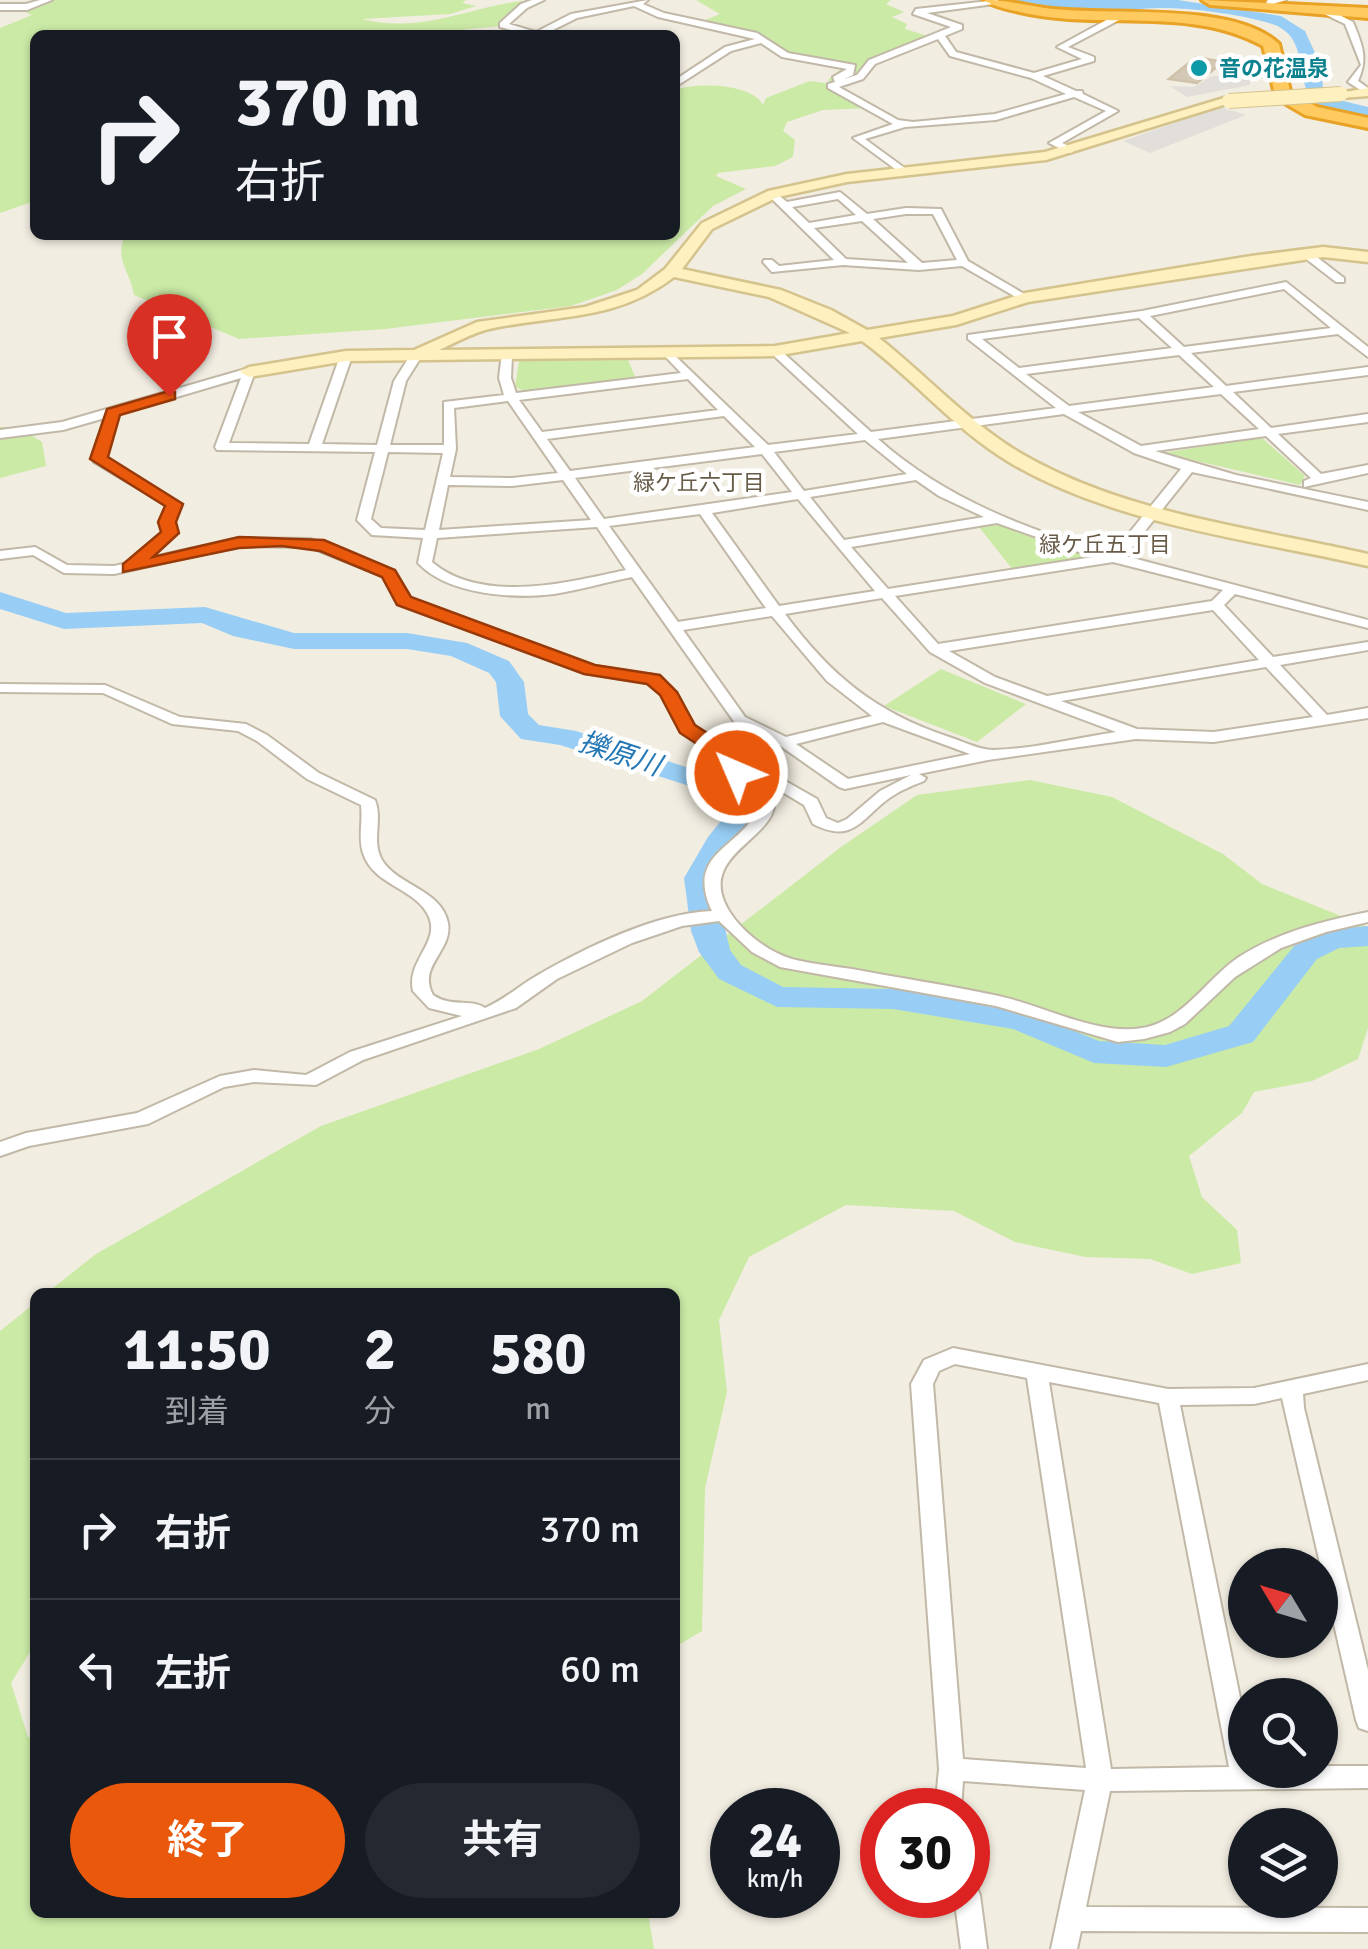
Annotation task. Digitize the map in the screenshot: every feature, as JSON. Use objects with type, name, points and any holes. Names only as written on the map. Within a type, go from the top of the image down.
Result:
[{"type":"highway","points":[[993,0],[1028,11],[1103,9],[1168,14],[1258,36],[1270,44],[1282,94],[1311,111],[1368,123]]},
{"type":"highway","points":[[1210,0],[1311,5]]},
{"type":"highway","points":[[1251,0],[1368,11]]},
{"type":"street","points":[[0,7],[26,7],[48,0]]},
{"type":"street","points":[[520,30],[503,25],[524,6],[540,0]]},
{"type":"street","points":[[831,86],[860,78],[866,64],[958,24],[916,12],[993,0]]},
{"type":"street","points":[[546,30],[574,16],[642,2],[661,14],[764,41],[785,55],[852,67],[831,86]]},
{"type":"street","points":[[1311,5],[1349,22],[1366,65],[1353,82],[1368,92]]},
{"type":"street","points":[[1034,76],[1091,58],[1061,47],[1120,16],[1103,9]]},
{"type":"street","points":[[939,34],[953,54],[1034,76],[1113,111],[1054,144],[1070,150]]},
{"type":"street","points":[[680,81],[728,49],[764,41]]},
{"type":"street","points":[[831,86],[901,125]]},
{"type":"street","points":[[918,476],[799,496],[514,533],[377,532],[364,520],[386,448],[400,381],[417,354],[484,325],[608,306],[659,284],[707,226],[773,194],[902,171],[1070,150],[1204,105],[1368,92]]},
{"type":"street","points":[[902,171],[858,138],[901,125],[996,117],[1079,93]]},
{"type":"street","points":[[773,194],[843,262]]},
{"type":"street","points":[[787,206],[840,195],[919,267]]},
{"type":"street","points":[[808,226],[937,211],[964,264]]},
{"type":"street","points":[[0,434],[63,426],[250,372],[346,356],[670,356],[776,351],[956,320],[1025,298],[1305,253],[1368,257]]},
{"type":"street","points":[[1305,253],[1340,280]]},
{"type":"street","points":[[768,262],[776,270],[843,262],[919,267],[964,264],[1025,298]]},
{"type":"street","points":[[671,272],[745,284],[802,305],[868,338],[967,422],[1038,470],[1156,510],[1368,560]]},
{"type":"street","points":[[1368,352],[1286,284],[1142,314],[972,337],[1066,411],[1140,450],[1368,506]]},
{"type":"street","points":[[1142,314],[1318,478]]},
{"type":"street","points":[[1017,372],[1340,330]]},
{"type":"street","points":[[776,351],[918,476],[998,520],[1117,557],[1368,624]]},
{"type":"street","points":[[314,450],[346,356]]},
{"type":"street","points":[[506,356],[505,378],[511,396],[740,720],[784,742],[845,784],[988,755],[1136,734],[1214,738],[1368,713]]},
{"type":"street","points":[[670,356],[767,452],[841,545],[936,649],[990,680],[1136,734]]},
{"type":"street","points":[[443,481],[512,482],[767,452],[967,422],[1368,371]]},
{"type":"street","points":[[250,372],[221,447],[450,449]]},
{"type":"street","points":[[634,572],[536,591],[434,574],[425,563],[450,449],[448,406],[687,376]]},
{"type":"street","points":[[113,412],[99,459],[175,504],[167,522],[170,533],[130,568]]},
{"type":"street","points":[[539,436],[728,412]]},
{"type":"street","points":[[1140,450],[1368,418]]},
{"type":"street","points":[[675,627],[1117,557],[1191,465]]},
{"type":"street","points":[[1301,491],[1318,478],[1368,470]]},
{"type":"street","points":[[703,509],[776,610],[837,682],[886,717],[988,755]]},
{"type":"street","points":[[841,545],[998,520]]},
{"type":"street","points":[[0,555],[35,551],[64,569],[130,568],[239,542],[282,540],[324,546],[389,574],[404,601],[591,670],[653,679],[668,692],[687,729],[811,802],[819,822],[840,830],[851,826],[883,796],[923,775],[928,768]]},
{"type":"street","points":[[936,649],[1216,605],[1233,588]]},
{"type":"street","points":[[1216,605],[1324,720]]},
{"type":"street","points":[[1047,699],[1368,646]]},
{"type":"street","points":[[0,688],[106,689],[178,720],[240,727],[262,738],[313,776],[368,803],[372,857],[382,871],[416,892],[438,917],[440,934],[420,971],[420,986],[428,1002],[449,1012],[472,1011],[656,928],[709,916],[764,955],[786,963],[998,1001],[1118,1036],[1158,1031],[1190,1016],[1242,962],[1303,930],[1368,916]]},
{"type":"street","points":[[784,742],[886,717]]},
{"type":"street","points":[[709,916],[714,866],[768,804],[762,788],[737,773],[733,758]]},
{"type":"street","points":[[0,1150],[26,1140],[140,1119],[220,1082],[254,1076],[309,1081],[343,1058],[435,1033],[514,1002],[532,986]]},
{"type":"street","points":[[950,1788],[922,1384],[932,1366],[953,1356],[970,1356],[1037,1375],[1168,1397],[1254,1396],[1368,1372]]},
{"type":"street","points":[[1037,1375],[1100,1780],[1064,1949]]},
{"type":"street","points":[[1292,1388],[1292,1408],[1368,1720]]},
{"type":"street","points":[[1168,1397],[1228,1698]]},
{"type":"street","points":[[951,1769],[1100,1780],[1228,1778]]},
{"type":"street","points":[[1338,1777],[1368,1777]]},
{"type":"street","points":[[970,1918],[974,1949]]},
{"type":"street","points":[[1070,1919],[1368,1920]]},
{"type":"green space","points":[[52,0],[466,0],[462,3],[476,6],[450,14],[362,19],[407,23],[533,0],[500,26],[460,30],[30,30],[30,203],[0,213],[0,28],[32,15],[21,10]]},
{"type":"green space","points":[[696,0],[891,0],[886,4],[904,12],[892,17],[907,24],[905,29],[928,36],[864,63],[860,75],[833,84],[828,80],[848,63],[786,53],[757,35],[703,21],[720,14]]},
{"type":"green space","points":[[810,81],[825,83],[871,108],[823,110],[787,122],[783,131],[795,140],[793,157],[775,166],[718,173],[716,176],[746,189],[713,206],[680,238],[680,89],[709,85],[736,88],[748,92],[763,105],[766,98]]},
{"type":"green space","points":[[678,240],[642,274],[617,290],[571,306],[385,329],[239,339],[134,295],[122,258],[122,243]]},
{"type":"green space","points":[[628,360],[636,379],[527,392],[515,387],[519,361]]},
{"type":"green space","points":[[0,427],[18,427],[42,442],[46,466],[0,478]]},
{"type":"green space","points":[[1261,437],[1305,476],[1300,485],[1163,453]]},
{"type":"green space","points":[[1003,525],[1094,558],[1013,570],[979,527]]},
{"type":"green space","points":[[941,669],[1026,704],[977,742],[884,706]]},
{"type":"green space","points":[[1030,780],[1112,797],[1223,854],[1262,884],[1368,927],[1368,1028],[1358,1059],[1312,1081],[1254,1092],[1242,1113],[1189,1156],[1202,1197],[1237,1230],[1241,1263],[1192,1274],[1150,1259],[1085,1257],[1015,1242],[954,1211],[846,1205],[749,1257],[719,1320],[727,1392],[705,1488],[702,1631],[680,1644],[680,1288],[53,1288],[96,1254],[321,1126],[539,1049],[642,1001],[841,847],[917,795]]},
{"type":"green space","points":[[30,1307],[30,1652],[11,1683],[30,1737],[30,1918],[649,1918],[654,1949],[0,1949],[0,1331]]},
{"type":"shaded area","points":[[1212,76],[1250,76],[1250,85],[1187,97],[1170,86],[1194,87]]},
{"type":"shaded area","points":[[1220,107],[1246,115],[1150,153],[1123,141]]},
{"type":"building","name":"音の花温泉","points":[[1196,57],[1223,62],[1197,83],[1169,79]]},
{"type":"waterway","points":[[1017,0],[1055,8],[1166,3],[1275,19],[1297,31],[1313,66],[1315,92],[1329,103],[1368,112]]},
{"type":"waterway","name":"擽原川","points":[[0,600],[64,621],[205,615],[242,630],[294,641],[407,641],[457,649],[499,667],[510,682],[514,716],[531,733],[566,737],[598,751],[755,799],[719,843],[699,878],[707,931],[715,952],[730,972],[777,997],[893,999],[1020,1020],[1094,1052],[1166,1056],[1241,1034],[1306,952],[1336,939],[1368,936]]},
{"type":"place","name":"音の花温泉","points":[[1199,68]]},
{"type":"district","name":"緑ケ丘六丁目","points":[[699,482]]},
{"type":"district","name":"緑ケ丘五丁目","points":[[1105,544]]},
{"type":"route","points":[[169,396],[113,412],[99,459],[175,504],[167,522],[170,533],[130,568],[239,542],[282,540],[324,546],[389,574],[404,601],[446,613],[488,634],[591,670],[653,679],[668,692],[687,729],[733,758],[737,773]]}]
